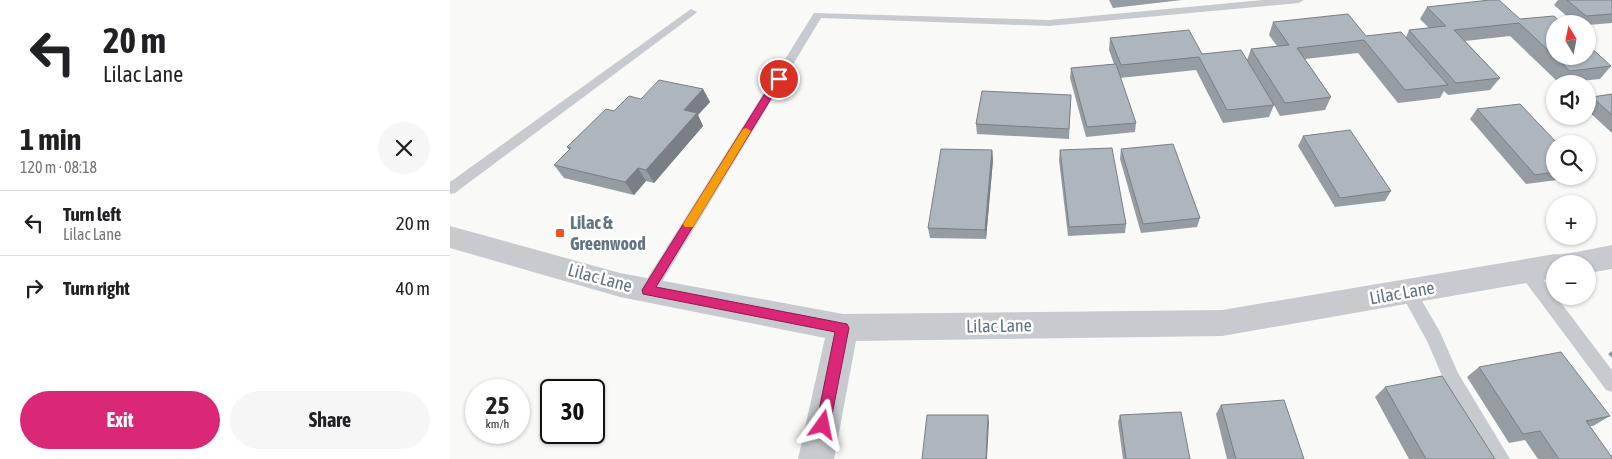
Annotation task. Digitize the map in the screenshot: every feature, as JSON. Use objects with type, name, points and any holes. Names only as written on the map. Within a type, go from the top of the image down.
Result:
[{"type":"street","name":"Lilac Lane","points":[[450,236],[620,285],[843,328],[1222,323],[1541,269]]},
{"type":"street","points":[[1596,260],[1612,257]]},
{"type":"street","points":[[816,459],[843,328]]},
{"type":"lane","points":[[648,290],[818,15],[1049,23],[1299,0]]},
{"type":"lane","points":[[450,189],[691,12]]},
{"type":"lane","points":[[1541,269],[1612,384]]},
{"type":"lane","points":[[1408,292],[1434,337],[1452,378],[1500,459]]},
{"type":"building","points":[[1499,0],[1520,19],[1546,17],[1546,48],[1519,23],[1454,30],[1500,78],[1456,83],[1409,30],[1446,26],[1427,7]]},
{"type":"building","points":[[1567,0],[1612,0],[1612,14],[1585,15]]},
{"type":"building","points":[[1348,14],[1366,36],[1401,32],[1448,85],[1405,90],[1364,40],[1297,48],[1331,97],[1285,103],[1251,49],[1289,45],[1273,22]]},
{"type":"building","points":[[1189,30],[1202,54],[1241,50],[1274,105],[1227,110],[1199,57],[1121,65],[1110,38]]},
{"type":"building","points":[[1596,52],[1611,66],[1570,71],[1564,65],[1596,65]]},
{"type":"building","points":[[1116,64],[1136,123],[1087,127],[1071,68]]},
{"type":"building","points":[[659,80],[703,89],[684,110],[697,113],[646,170],[638,168],[625,182],[554,165],[571,148],[567,147],[606,109],[614,111],[629,96],[641,99]]},
{"type":"building","points":[[982,91],[1071,95],[1069,129],[976,124]]},
{"type":"building","points":[[1612,94],[1612,115],[1596,101],[1596,96]]},
{"type":"building","points":[[1520,104],[1549,135],[1546,135],[1546,173],[1535,175],[1477,109]]},
{"type":"building","points":[[1350,130],[1391,191],[1340,198],[1303,136]]},
{"type":"building","points":[[1173,144],[1200,218],[1143,224],[1121,149]]},
{"type":"building","points":[[1112,148],[1126,224],[1069,227],[1060,150]]},
{"type":"building","points":[[941,149],[992,150],[985,230],[928,228]]},
{"type":"building","points":[[1561,352],[1610,416],[1586,421],[1612,456],[1612,459],[1559,459],[1540,431],[1523,434],[1479,367]]},
{"type":"building","points":[[1442,376],[1495,459],[1426,459],[1385,387]]},
{"type":"building","points":[[1284,400],[1304,459],[1236,459],[1221,405]]},
{"type":"building","points":[[1181,412],[1190,459],[1126,459],[1120,415]]},
{"type":"building","points":[[927,415],[988,415],[986,459],[922,459]]},
{"type":"slow traffic","points":[[689,224],[746,131]]},
{"type":"place","name":"Lilac & Greenwood","points":[[560,233]]},
{"type":"route","points":[[779,79],[648,290],[843,328],[823,425]]}]
